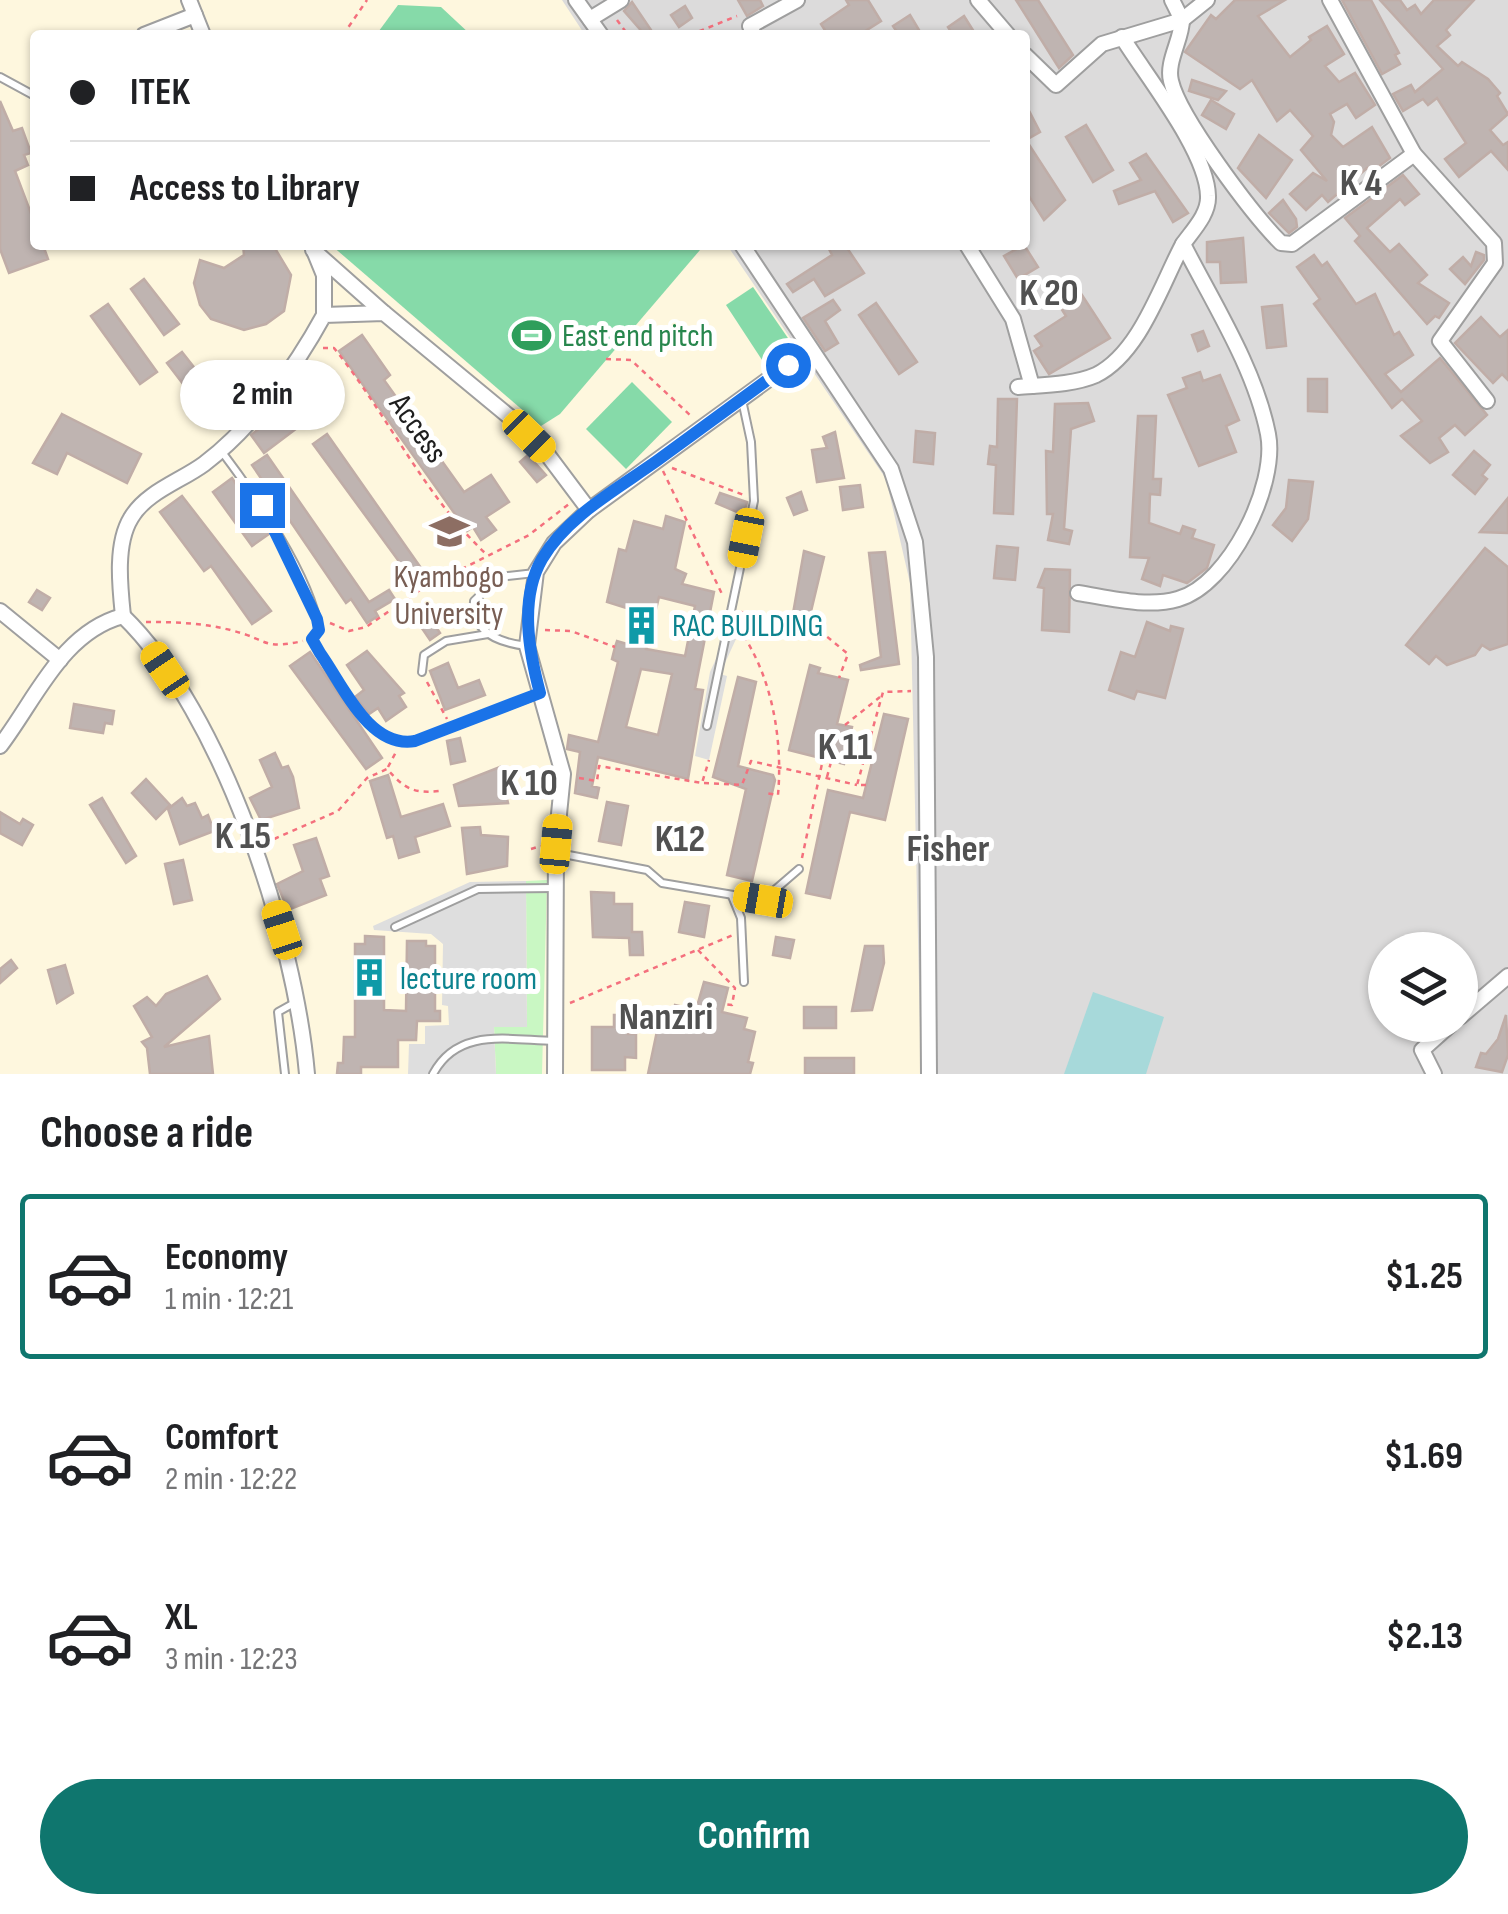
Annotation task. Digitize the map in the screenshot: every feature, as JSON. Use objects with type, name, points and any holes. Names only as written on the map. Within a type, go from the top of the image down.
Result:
[{"type":"street","points":[[189,0],[201,30]]},
{"type":"street","points":[[576,0],[597,30]]},
{"type":"street","points":[[753,30],[798,0]]},
{"type":"street","points":[[978,0],[1004,30]]},
{"type":"street","points":[[1172,0],[1182,20],[1170,70],[1176,93],[1236,188],[1284,245],[1292,244],[1414,154]]},
{"type":"street","points":[[1030,60],[1056,86],[1070,78],[1093,50],[1122,37],[1182,20],[1206,0]]},
{"type":"street","points":[[1330,0],[1414,154],[1494,243],[1495,264],[1440,341],[1487,401]]},
{"type":"street","points":[[590,20],[615,4]]},
{"type":"street","points":[[157,30],[195,16]]},
{"type":"street","points":[[971,250],[1013,320],[1025,386],[1098,374],[1135,335],[1206,209],[1204,179],[1192,149],[1122,37]]},
{"type":"street","points":[[1078,594],[1156,602],[1201,590],[1236,546],[1264,485],[1270,454],[1265,420],[1183,244]]},
{"type":"street","points":[[307,1074],[282,930],[255,847],[189,710],[126,620],[120,588],[128,521],[151,498],[221,450],[306,347],[324,315],[324,274],[312,250]]},
{"type":"street","points":[[314,250],[511,418],[547,454],[584,504]]},
{"type":"street","points":[[745,250],[873,441],[901,492],[915,542],[927,694],[929,1074]]},
{"type":"street","points":[[324,315],[384,313]]},
{"type":"street","points":[[556,1074],[557,853],[562,774],[527,646],[536,572],[584,504],[657,461],[810,349]]},
{"type":"street","points":[[0,611],[60,660]]},
{"type":"street","points":[[0,746],[84,632],[126,620]]},
{"type":"street","points":[[1478,1002],[1508,976]]},
{"type":"street","points":[[1432,1042],[1421,1053],[1434,1074]]},
{"type":"lane","points":[[0,77],[30,93]]},
{"type":"lane","points":[[706,726],[737,610],[754,501],[751,442],[742,399]]},
{"type":"lane","points":[[221,450],[262,505],[317,619],[319,630],[312,639],[366,720],[381,735],[400,744],[540,693]]},
{"type":"lane","points":[[488,634],[473,612],[478,594],[499,577],[536,572]]},
{"type":"lane","points":[[422,672],[424,655],[438,645],[488,634],[527,646]]},
{"type":"lane","points":[[557,853],[648,870],[662,883],[763,900],[800,869]]},
{"type":"lane","points":[[394,926],[478,888],[557,888]]},
{"type":"lane","points":[[731,895],[742,931],[744,982]]},
{"type":"lane","points":[[285,1074],[278,1012],[297,1002]]},
{"type":"lane","points":[[433,1074],[447,1054],[470,1040],[555,1041]]},
{"type":"path","points":[[346,30],[367,0]]},
{"type":"path","points":[[615,4],[626,30]]},
{"type":"path","points":[[701,30],[734,15],[751,30]]},
{"type":"path","name":"Access","points":[[306,347],[334,348],[454,518],[486,554]]},
{"type":"path","points":[[606,359],[631,360],[685,407],[700,430]]},
{"type":"path","points":[[657,461],[688,477],[733,488],[754,501]]},
{"type":"path","points":[[657,461],[691,522],[708,570],[737,610],[834,639],[848,654],[839,678]]},
{"type":"path","points":[[317,619],[349,630],[366,628],[420,590],[584,504]]},
{"type":"path","points":[[730,634],[737,610]]},
{"type":"path","points":[[126,620],[191,622],[238,632],[273,648],[312,639]]},
{"type":"path","points":[[734,622],[763,668],[780,770],[778,796],[765,793]]},
{"type":"path","points":[[528,627],[571,631],[615,647]]},
{"type":"path","points":[[422,672],[451,725]]},
{"type":"path","points":[[845,725],[883,692],[927,694]]},
{"type":"path","points":[[857,784],[881,696]]},
{"type":"path","points":[[255,847],[338,812],[358,786],[387,769],[400,744]]},
{"type":"path","points":[[702,783],[709,760]]},
{"type":"path","points":[[800,869],[823,760]]},
{"type":"path","points":[[562,774],[597,782],[599,766],[677,782],[742,785],[751,761],[866,785]]},
{"type":"path","points":[[826,779],[830,762],[835,763]]},
{"type":"path","points":[[387,769],[403,788],[419,794],[439,791]]},
{"type":"path","points":[[555,1010],[742,931]]},
{"type":"path","points":[[696,949],[735,988],[732,1005],[724,1004]]},
{"type":"shaded area","points":[[0,0],[1508,0],[1508,1074],[0,1074]]},
{"type":"shaded area","name":"Kyambogo University","points":[[0,0],[562,0],[582,30],[30,30],[30,250],[730,250],[886,479],[910,583],[921,1074],[0,1074]]},
{"type":"shaded area","points":[[727,635],[736,639],[720,674],[727,676],[709,760],[695,756],[710,672]]},
{"type":"shaded area","points":[[526,881],[527,1027],[494,1027],[496,1074],[408,1074],[409,1044],[425,1044],[425,1026],[449,1025],[448,1006],[442,1005],[443,944],[431,934],[374,930],[373,926],[470,882]]},
{"type":"green space","points":[[398,5],[441,7],[466,30],[380,30]]},
{"type":"green space","name":"East end pitch","points":[[337,250],[700,250],[560,414],[541,426]]},
{"type":"green space","points":[[753,287],[790,341],[762,360],[726,305]]},
{"type":"green space","points":[[632,382],[672,422],[626,469],[586,429]]},
{"type":"green space","points":[[547,880],[542,1074],[496,1074],[494,1026],[527,1027],[526,881]]},
{"type":"water","points":[[1093,992],[1164,1017],[1146,1074],[1064,1074]]},
{"type":"building","points":[[738,0],[760,0],[763,6],[747,16]]},
{"type":"building","points":[[846,0],[868,0],[881,21],[867,30],[825,30],[821,24],[849,5]]},
{"type":"building","points":[[1016,0],[1038,0],[1073,55],[1059,68]]},
{"type":"building","points":[[1235,0],[1285,0],[1258,16],[1290,57],[1311,40],[1309,37],[1327,26],[1344,54],[1325,66],[1339,82],[1355,73],[1375,105],[1356,118],[1347,104],[1330,114],[1334,122],[1331,135],[1343,147],[1372,127],[1390,158],[1370,173],[1367,168],[1328,202],[1322,195],[1306,210],[1290,194],[1313,173],[1327,181],[1301,150],[1313,136],[1290,110],[1277,121],[1252,80],[1240,89],[1185,52],[1211,15],[1216,19]]},
{"type":"building","points":[[1342,0],[1371,0],[1399,53],[1395,55],[1400,64],[1382,74]]},
{"type":"building","points":[[1380,0],[1400,0],[1407,10],[1415,5],[1421,14],[1434,0],[1474,0],[1446,30],[1450,35],[1437,46],[1458,66],[1462,62],[1488,79],[1500,93],[1497,96],[1508,114],[1490,130],[1503,145],[1508,142],[1508,170],[1491,151],[1459,177],[1445,159],[1466,143],[1437,98],[1428,105],[1423,99],[1403,111],[1393,94],[1411,85],[1415,92],[1443,69]]},
{"type":"building","points":[[632,2],[651,30],[641,30],[624,11]]},
{"type":"building","points":[[685,6],[692,18],[679,27],[671,15]]},
{"type":"building","points":[[910,15],[919,30],[896,30],[893,26]]},
{"type":"building","points":[[964,16],[973,30],[950,30],[948,27]]},
{"type":"building","points":[[1192,80],[1226,91],[1218,100],[1189,91]]},
{"type":"building","points":[[1211,100],[1234,114],[1226,129],[1202,115]]},
{"type":"building","points":[[0,101],[13,131],[22,128],[30,150],[24,155],[28,165],[15,171],[30,211],[30,250],[45,250],[48,259],[9,273],[0,249]]},
{"type":"building","points":[[1030,113],[1040,132],[1030,138]]},
{"type":"building","points":[[1086,125],[1113,170],[1093,182],[1066,137]]},
{"type":"building","points":[[1259,135],[1292,160],[1266,198],[1238,168]]},
{"type":"building","points":[[1030,146],[1065,200],[1044,220],[1030,198]]},
{"type":"building","points":[[1146,154],[1188,213],[1173,222],[1155,191],[1119,204],[1114,191],[1141,180],[1130,163]]},
{"type":"building","points":[[1403,175],[1419,194],[1405,205],[1400,199],[1367,228],[1390,252],[1399,244],[1427,275],[1418,283],[1449,303],[1439,318],[1435,316],[1427,324],[1355,241],[1360,236],[1345,218]]},
{"type":"building","points":[[1283,200],[1296,219],[1297,227],[1289,233],[1269,213]]},
{"type":"building","points":[[1243,238],[1246,282],[1221,283],[1220,262],[1207,262],[1207,242]]},
{"type":"building","points":[[244,250],[276,250],[291,275],[284,311],[266,324],[244,330],[211,319],[200,305],[194,283],[200,260],[224,268],[244,255]]},
{"type":"building","points":[[830,250],[848,250],[864,273],[825,296],[814,279],[793,292],[787,284],[832,255]]},
{"type":"building","points":[[1015,250],[1027,250],[1038,267],[1018,279],[1004,256]]},
{"type":"building","points":[[1476,252],[1484,255],[1484,260],[1465,284],[1450,269],[1463,257],[1471,266]]},
{"type":"building","points":[[1314,255],[1322,266],[1327,262],[1356,304],[1375,294],[1394,335],[1399,332],[1413,355],[1385,374],[1401,392],[1440,358],[1487,415],[1465,435],[1455,425],[1439,438],[1448,452],[1430,463],[1401,436],[1422,421],[1402,399],[1392,408],[1314,304],[1320,299],[1297,267]]},
{"type":"building","points":[[144,279],[179,324],[164,335],[131,289]]},
{"type":"building","points":[[1078,289],[1110,338],[1049,374],[1034,351],[1042,346],[1035,336],[1066,316],[1057,302]]},
{"type":"building","points":[[833,300],[840,310],[825,321],[838,343],[825,351],[803,318]]},
{"type":"building","points":[[876,303],[917,362],[899,374],[859,315]]},
{"type":"building","points":[[108,304],[157,372],[140,384],[91,316]]},
{"type":"building","points":[[1282,305],[1286,346],[1267,348],[1262,307]]},
{"type":"building","points":[[1481,317],[1500,337],[1508,330],[1508,380],[1502,374],[1493,383],[1455,343]]},
{"type":"building","points":[[1203,331],[1209,346],[1198,351],[1192,335]]},
{"type":"building","points":[[362,335],[390,375],[384,380],[464,492],[491,475],[509,502],[486,517],[496,530],[481,540],[473,527],[467,531],[339,351]]},
{"type":"building","points":[[182,352],[208,385],[193,397],[167,363]]},
{"type":"building","points":[[1200,372],[1203,381],[1220,375],[1239,420],[1226,426],[1236,452],[1199,466],[1168,395],[1187,388],[1183,378]]},
{"type":"building","points":[[1308,379],[1327,379],[1327,412],[1308,411]]},
{"type":"building","points":[[318,383],[334,408],[312,423],[309,419],[264,453],[251,435]]},
{"type":"building","points":[[998,399],[1017,399],[1013,514],[994,513],[996,465],[988,464],[990,446],[997,447]]},
{"type":"building","points":[[1088,403],[1094,421],[1071,429],[1064,529],[1072,531],[1069,544],[1048,540],[1053,514],[1047,514],[1046,451],[1053,452],[1055,404]]},
{"type":"building","points":[[62,414],[141,454],[127,483],[67,453],[57,474],[33,463]]},
{"type":"building","points":[[1138,416],[1156,416],[1153,479],[1161,479],[1160,495],[1150,494],[1149,523],[1180,534],[1183,526],[1195,530],[1192,538],[1214,545],[1207,568],[1187,583],[1163,575],[1160,586],[1142,579],[1149,558],[1130,557]]},
{"type":"building","points":[[916,431],[935,433],[933,464],[914,462]]},
{"type":"building","points":[[835,432],[844,478],[817,482],[812,450],[827,448],[823,437]]},
{"type":"building","points":[[327,434],[428,578],[417,586],[313,444]]},
{"type":"building","points":[[1474,451],[1490,465],[1482,475],[1487,479],[1475,494],[1453,475]]},
{"type":"building","points":[[267,455],[369,602],[389,590],[395,599],[375,611],[378,616],[367,623],[351,599],[346,603],[252,465]]},
{"type":"building","points":[[528,455],[546,475],[537,482],[520,462]]},
{"type":"building","points":[[232,478],[269,534],[252,546],[213,492]]},
{"type":"building","points":[[1289,480],[1313,482],[1308,519],[1292,541],[1273,525],[1286,508]]},
{"type":"building","points":[[860,485],[863,507],[843,510],[840,487]]},
{"type":"building","points":[[801,492],[807,510],[794,515],[787,498]]},
{"type":"building","points":[[720,493],[747,502],[744,515],[716,503]]},
{"type":"building","points":[[182,496],[271,611],[252,624],[211,566],[204,571],[160,512]]},
{"type":"building","points":[[1508,498],[1508,533],[1480,532]]},
{"type":"building","points":[[666,516],[685,522],[675,569],[686,574],[682,584],[714,592],[695,689],[703,690],[688,779],[598,757],[592,786],[599,788],[597,798],[575,793],[580,752],[567,749],[569,735],[598,742],[618,662],[612,659],[615,647],[617,641],[627,644],[636,611],[607,602],[619,549],[626,551],[634,521],[663,529]],"holes":[[[659,597],[695,606],[685,656],[646,649]],[[641,669],[672,674],[658,735],[626,727]]]},
{"type":"building","points":[[997,546],[1018,548],[1015,580],[994,578]]},
{"type":"building","points":[[1485,548],[1508,567],[1508,644],[1490,650],[1482,645],[1475,655],[1447,665],[1436,656],[1429,664],[1406,645]]},
{"type":"building","points":[[804,551],[824,557],[807,628],[791,625]]},
{"type":"building","points":[[885,552],[899,664],[861,670],[860,665],[881,657],[869,553]]},
{"type":"building","points":[[1045,569],[1070,570],[1069,632],[1042,630],[1044,588],[1038,587]]},
{"type":"building","points":[[37,590],[50,598],[42,610],[29,602]]},
{"type":"building","points":[[425,611],[440,633],[430,640],[415,618]]},
{"type":"building","points":[[1147,622],[1170,631],[1171,626],[1183,629],[1165,698],[1137,691],[1134,699],[1109,690],[1121,652],[1135,657]]},
{"type":"building","points":[[367,651],[404,693],[399,696],[406,707],[386,721],[378,708],[369,714],[355,697],[364,690],[347,665]]},
{"type":"building","points":[[310,652],[382,758],[366,769],[290,666]]},
{"type":"building","points":[[448,663],[458,688],[479,680],[485,695],[445,710],[430,671]]},
{"type":"building","points":[[810,665],[820,668],[818,673],[848,680],[837,724],[852,727],[844,764],[789,750]]},
{"type":"building","points":[[738,677],[756,682],[738,766],[773,775],[775,780],[752,881],[727,875],[746,789],[713,777]]},
{"type":"building","points":[[74,704],[114,711],[112,724],[105,723],[103,733],[70,728]]},
{"type":"building","points":[[884,714],[908,719],[885,820],[850,812],[830,898],[806,893],[828,790],[863,798]]},
{"type":"building","points":[[460,738],[465,761],[451,764],[447,741]]},
{"type":"building","points":[[275,753],[282,768],[288,766],[293,777],[299,808],[261,820],[250,798],[272,787],[260,760]]},
{"type":"building","points":[[500,767],[508,803],[459,806],[454,785]]},
{"type":"building","points":[[388,775],[401,817],[443,804],[450,826],[415,837],[419,852],[399,858],[393,836],[387,838],[370,781]]},
{"type":"building","points":[[146,779],[170,805],[156,819],[132,793]]},
{"type":"building","points":[[102,798],[136,856],[126,863],[90,805]]},
{"type":"building","points":[[182,798],[187,806],[195,803],[202,818],[208,815],[214,831],[180,844],[168,809]]},
{"type":"building","points":[[607,802],[628,806],[621,845],[599,841]]},
{"type":"building","points":[[0,812],[20,824],[23,819],[33,825],[22,845],[0,833]]},
{"type":"building","points":[[480,827],[481,835],[508,837],[507,866],[467,874],[462,828]]},
{"type":"building","points":[[316,838],[329,876],[320,879],[326,895],[288,910],[277,884],[303,871],[294,845]]},
{"type":"building","points":[[183,860],[192,900],[174,904],[165,864]]},
{"type":"building","points":[[591,892],[614,893],[614,904],[632,904],[632,932],[642,932],[643,955],[630,955],[629,938],[593,937]]},
{"type":"building","points":[[685,902],[709,906],[704,937],[679,932]]},
{"type":"building","name":"lecture room","points":[[365,936],[384,937],[384,1010],[406,1011],[407,941],[426,941],[426,946],[435,946],[435,1011],[440,1011],[440,1021],[417,1021],[416,1040],[398,1040],[398,1067],[361,1067],[361,1074],[337,1074],[338,1063],[343,1063],[344,1037],[355,1037],[355,944],[365,944]]},
{"type":"building","points":[[776,937],[794,940],[790,958],[773,955]]},
{"type":"building","points":[[865,946],[883,946],[884,963],[872,1010],[852,1011]]},
{"type":"building","points":[[11,960],[17,968],[0,983],[0,969]]},
{"type":"building","points":[[65,965],[73,993],[57,1003],[48,970]]},
{"type":"building","points":[[207,976],[220,999],[164,1047],[209,1036],[213,1074],[150,1074],[147,1048],[142,1042],[152,1037],[134,1006],[147,997],[156,1006],[166,994]]},
{"type":"building","points":[[704,982],[728,988],[722,1012],[747,1018],[744,1029],[755,1032],[748,1062],[753,1063],[750,1074],[648,1074],[661,1012],[673,1014],[675,1005],[696,1010]]},
{"type":"building","points":[[804,1007],[836,1007],[836,1028],[804,1028]]},
{"type":"building","points":[[614,1015],[628,1015],[628,1034],[636,1034],[636,1058],[625,1057],[625,1070],[592,1070],[592,1027],[614,1027]]},
{"type":"building","points":[[1506,1015],[1508,1055],[1502,1072],[1476,1067],[1481,1053],[1486,1054],[1498,1039]]},
{"type":"building","points":[[805,1058],[854,1058],[854,1074],[805,1074]]},
{"type":"place","name":"East end pitch","points":[[532,335]]},
{"type":"place","name":"Kyambogo University","points":[[449,531]]},
{"type":"place","name":"RAC BUILDING","points":[[642,625]]},
{"type":"place","name":"lecture room","points":[[370,978]]},
{"type":"district","name":"K 4","points":[[1361,182]]},
{"type":"district","name":"K 20","points":[[1049,292]]},
{"type":"district","name":"K 11","points":[[845,746]]},
{"type":"district","name":"K 10","points":[[529,782]]},
{"type":"district","name":"K 15","points":[[243,835]]},
{"type":"district","name":"K12","points":[[680,838]]},
{"type":"district","name":"Fisher","points":[[948,848]]},
{"type":"district","name":"Nanziri","points":[[666,1016]]},
{"type":"route","points":[[262,505],[317,619],[319,630],[312,639],[320,653],[366,720],[381,735],[400,744],[415,741],[540,693],[527,646],[528,627],[536,572],[554,543],[588,510],[788,365]]}]
